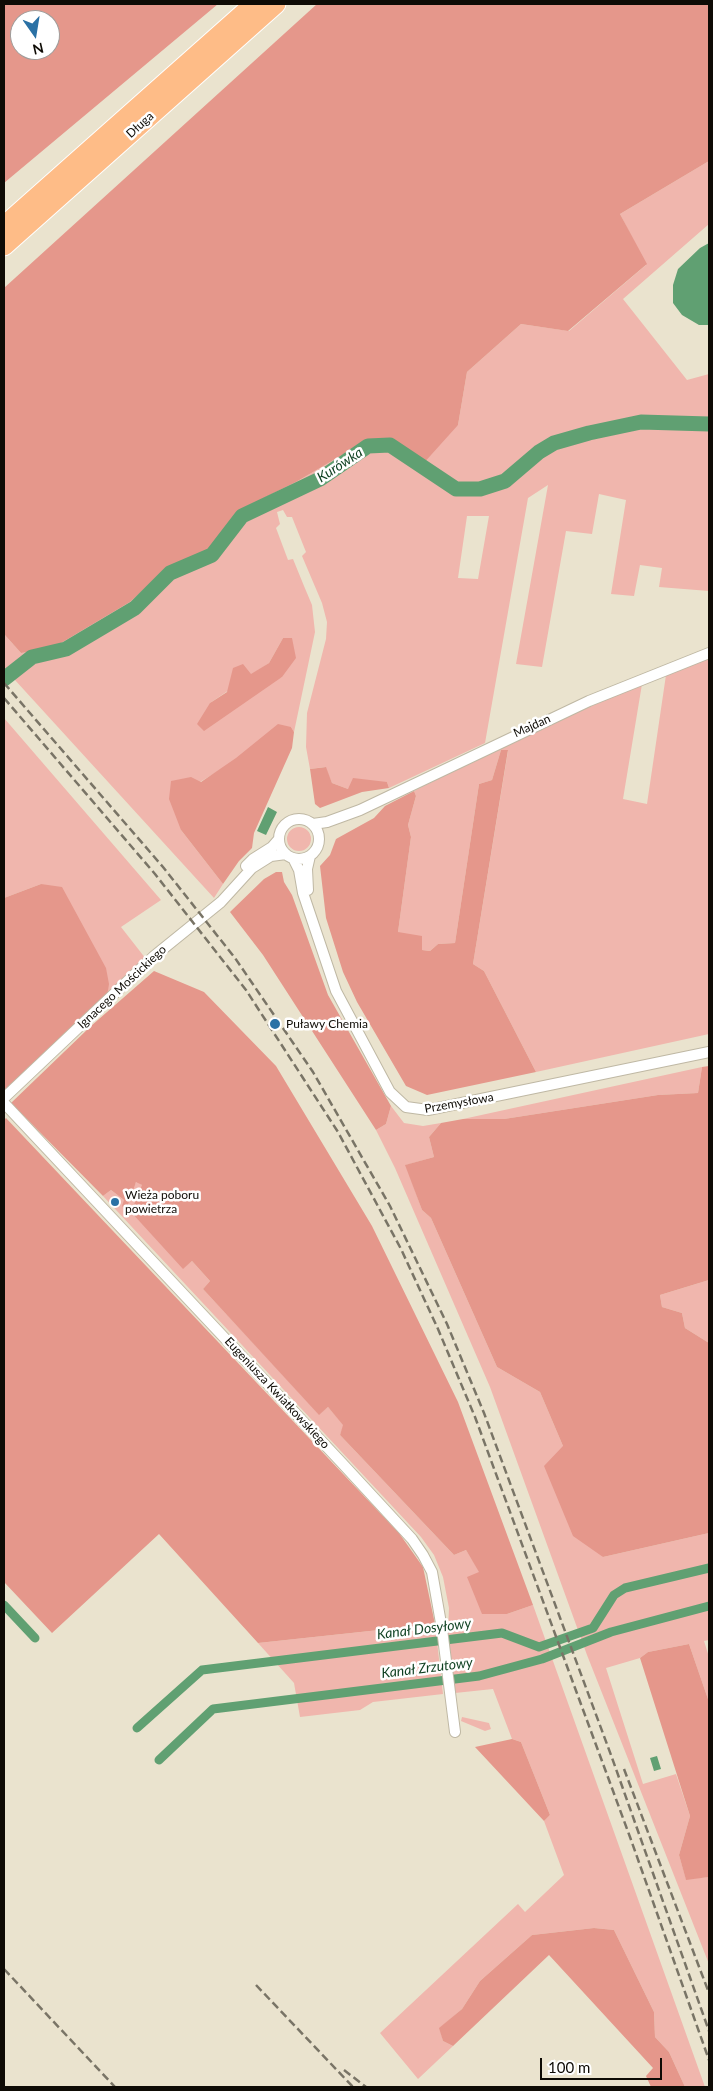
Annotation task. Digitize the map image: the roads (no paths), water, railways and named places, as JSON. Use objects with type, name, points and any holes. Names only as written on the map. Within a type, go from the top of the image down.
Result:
[{"type":"highway","name":"Długa","points":[[52,193],[254,4]]},
{"type":"highway","name":"Długa","points":[[4,246],[26,216],[276,4]]},
{"type":"highway","name":"Długa","points":[[4,226],[26,216]]},
{"type":"street","name":"Majdan","points":[[313,824],[327,822],[360,810],[589,700],[709,653]]},
{"type":"street","name":"Majdan","points":[[320,840],[330,828],[345,821],[360,810]]},
{"type":"street","points":[[302,819],[313,824],[320,840],[317,849],[310,856],[302,859],[289,856],[279,839],[282,829],[293,820],[302,819]]},
{"type":"street","name":"Ignacego Mościckiego","points":[[241,878],[248,863],[272,847],[279,839]]},
{"type":"street","name":"Ignacego Mościckiego","points":[[4,1098],[153,957],[221,902],[241,878],[271,856],[289,856]]},
{"type":"street","name":"Przemysłowa","points":[[289,856],[299,870],[301,885],[336,991],[390,1092],[406,1107],[428,1110],[709,1052]]},
{"type":"street","name":"Przemysłowa","points":[[307,901],[306,869],[310,856]]},
{"type":"street","name":"Eugeniusza Kwiatkowskiego","points":[[4,1102],[412,1539],[432,1572],[442,1629],[455,1732]]},
{"type":"waterway","name":"Kurówka","points":[[4,679],[32,657],[66,649],[135,608],[170,573],[212,555],[242,516],[320,479],[368,446],[390,445],[456,489],[480,489],[505,481],[539,452],[554,443],[589,433],[641,422],[709,424]]},
{"type":"waterway","name":"Kanał Dosyłowy","points":[[137,1728],[202,1670],[502,1633],[539,1647],[593,1628],[614,1595],[625,1588],[709,1568]]},
{"type":"waterway","name":"Kanał Dosyłowy","points":[[4,1605],[35,1638]]},
{"type":"waterway","name":"Kanał Zrzutowy","points":[[159,1760],[213,1709],[479,1676],[542,1659],[611,1632],[709,1606]]},
{"type":"railway","points":[[4,683],[163,867],[235,958],[313,1072],[390,1206],[447,1324],[484,1413],[611,1755],[709,2031]]},
{"type":"railway","points":[[4,698],[155,874],[246,990],[338,1132],[401,1249],[438,1329],[475,1417],[630,1837],[709,2060]]},
{"type":"railway","points":[[624,1769],[709,1993]]},
{"type":"railway","points":[[4,1969],[115,2087]]},
{"type":"railway","points":[[256,1985],[353,2087]]},
{"type":"railway","points":[[344,2070],[366,2087]]},
{"type":"place","name":"Puławy Chemia","points":[[275,1024]]},
{"type":"place","name":"Wieża poboru powietrza","points":[[115,1202]]}]
